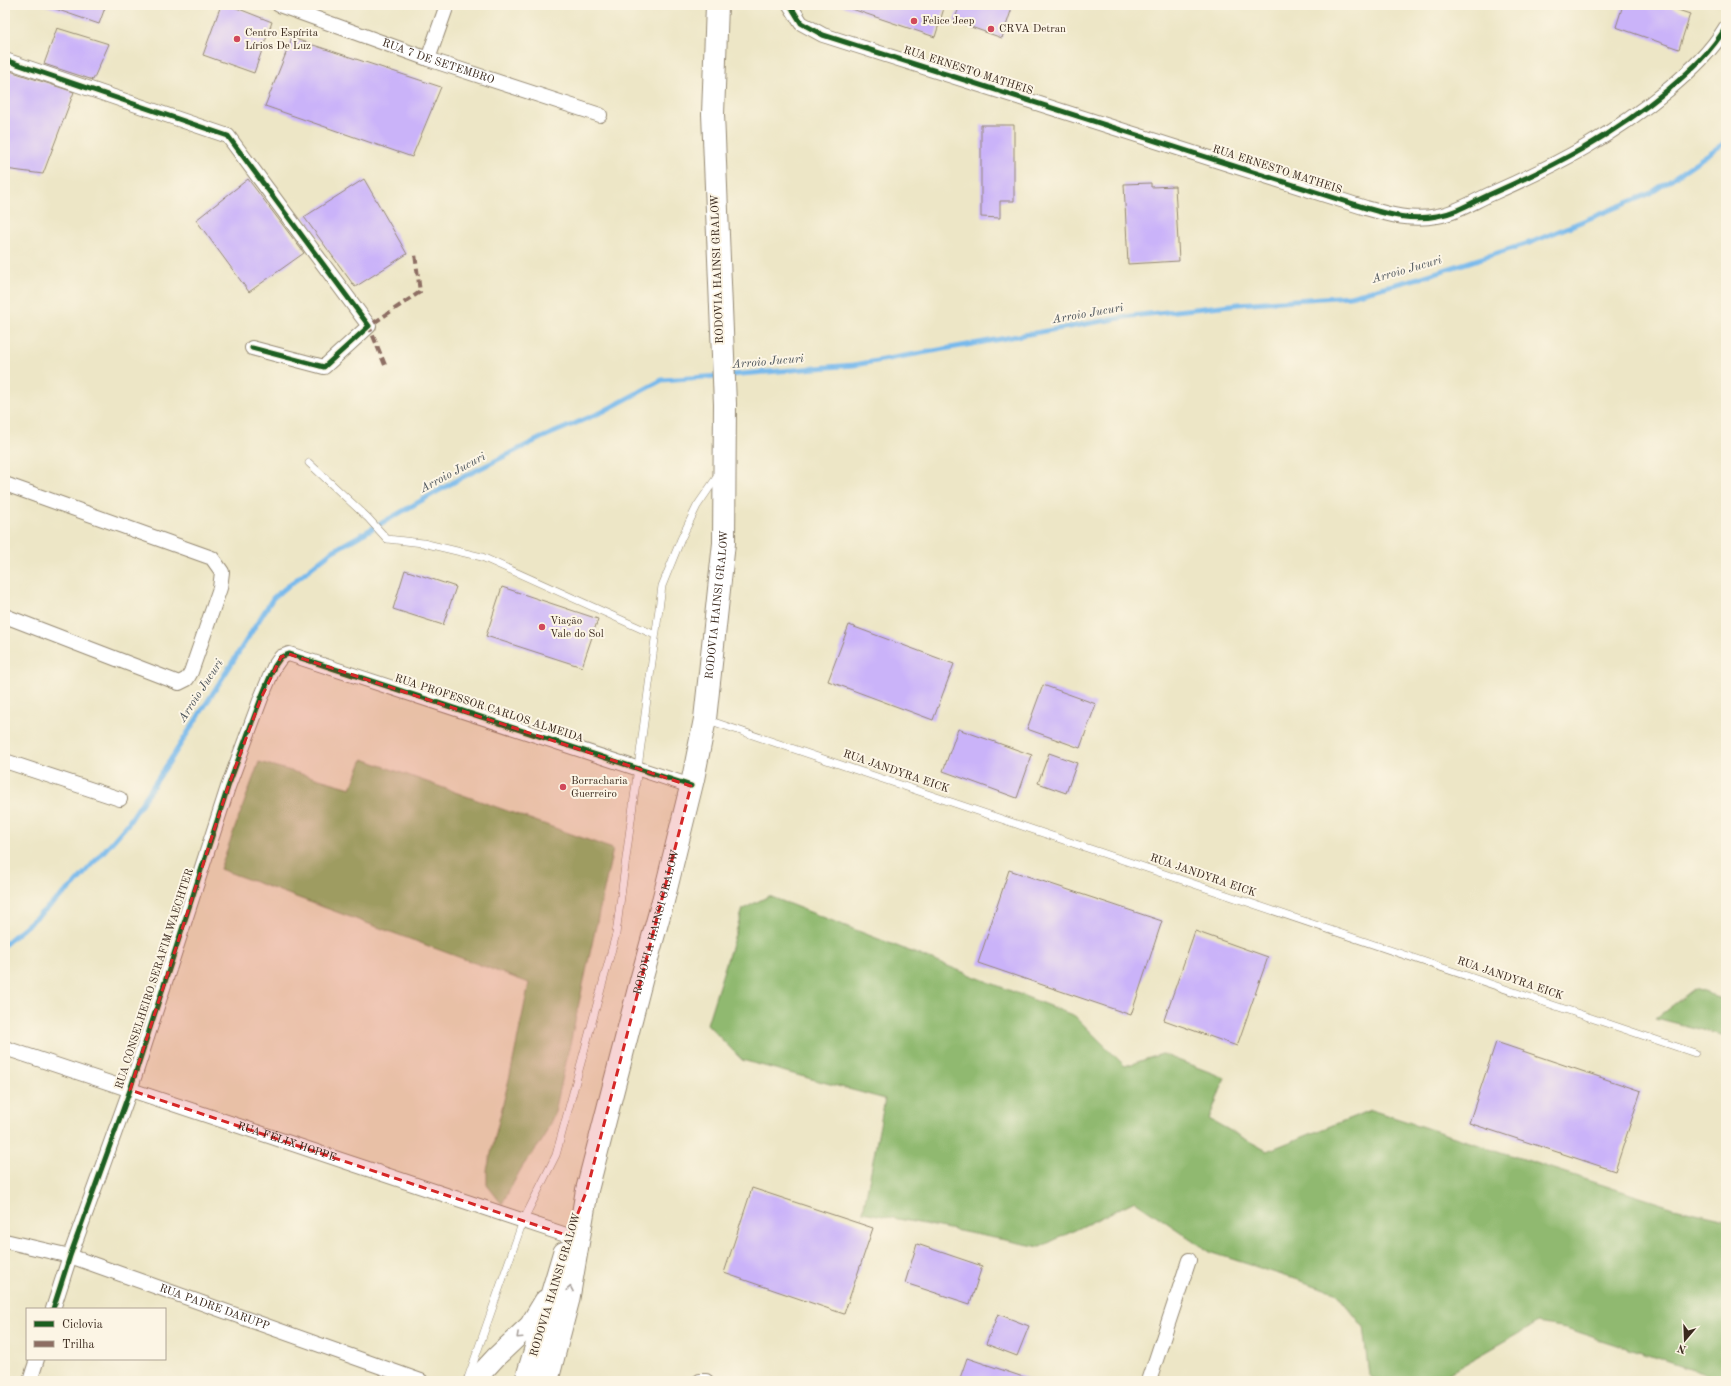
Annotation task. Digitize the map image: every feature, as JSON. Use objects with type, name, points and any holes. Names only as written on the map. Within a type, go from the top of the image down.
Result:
[{"type":"main road","name":"RODOVIA HAINSI GRALOW","points":[[547,1381],[563,1321],[588,1190],[692,786],[705,719],[724,542],[724,404],[713,114],[718,5]]},
{"type":"main road","name":"RODOVIA HAINSI GRALOW","points":[[526,1381],[566,1245],[588,1190]]},
{"type":"main road","points":[[474,1381],[496,1357],[530,1325],[542,1307],[566,1245]]},
{"type":"main road","points":[[553,1381],[561,1347],[563,1321]]},
{"type":"street","name":"RUA 7 DE SETEMBRO","points":[[278,5],[428,59],[600,115]]},
{"type":"street","points":[[428,59],[447,5]]},
{"type":"street","name":"RUA ERNESTO MATHEIS","points":[[790,5],[801,23],[823,35],[1347,202],[1403,218],[1438,216],[1468,205],[1566,159],[1591,145],[1632,118],[1685,76],[1716,44],[1726,27]]},
{"type":"street","points":[[5,60],[228,136],[369,326],[324,367],[252,348]]},
{"type":"street","points":[[5,484],[212,558],[222,572],[220,588],[191,672],[187,680],[179,683],[5,616]]},
{"type":"street","name":"RUA PROFESSOR CARLOS ALMEIDA","points":[[281,657],[289,654],[692,786]]},
{"type":"street","name":"RUA CONSELHEIRO SERAFIM WAECHTER","points":[[53,1308],[70,1256],[130,1090],[228,787],[261,698],[274,668],[281,657]]},
{"type":"street","points":[[5,761],[120,799]]},
{"type":"street","name":"RUA FÉLIX HOPPE","points":[[5,1048],[523,1221],[566,1245]]},
{"type":"street","name":"RUA PADRE DARUPP","points":[[5,1241],[70,1256],[421,1381]]},
{"type":"street","points":[[1149,1381],[1189,1260]]},
{"type":"street","points":[[30,1381],[37,1360]]},
{"type":"street","points":[[700,1381],[706,1381]]},
{"type":"lane","points":[[309,463],[368,518],[388,540],[423,544],[482,558],[655,635]]},
{"type":"lane","points":[[467,1381],[523,1221],[556,1155],[616,934],[662,586],[681,539],[697,506],[724,466]]},
{"type":"lane","name":"RUA JANDYRA EICK","points":[[705,719],[1695,1053]]},
{"type":"highlighted area","points":[[289,654],[691,786],[587,1190],[569,1236],[130,1090],[228,787],[261,698],[281,657]]},
{"type":"green space","points":[[363,759],[613,849],[555,1112],[542,1141],[522,1167],[502,1204],[487,1185],[487,1170],[511,1071],[529,983],[220,869],[259,762],[351,788]]},
{"type":"green space","points":[[769,896],[1075,1016],[1125,1066],[1162,1054],[1225,1078],[1209,1119],[1267,1151],[1371,1110],[1674,1208],[1726,1220],[1726,1381],[1566,1328],[1537,1323],[1435,1381],[1379,1381],[1369,1376],[1363,1326],[1335,1292],[1210,1252],[1135,1201],[1040,1247],[863,1212],[885,1099],[742,1060],[707,1024],[743,909]]},
{"type":"green space","points":[[1694,989],[1726,999],[1726,1036],[1656,1018]]},
{"type":"building","points":[[44,5],[106,5],[99,24]]},
{"type":"building","name":"Centro Espírita Lírios De Luz","points":[[221,5],[229,5],[272,22],[254,73],[203,55]]},
{"type":"building","name":"Felice Jeep","points":[[840,5],[945,5],[935,37]]},
{"type":"building","name":"CRVA Detran","points":[[960,5],[1013,5],[1002,38],[954,21]]},
{"type":"building","points":[[1623,5],[1663,5],[1690,14],[1679,49],[1616,27]]},
{"type":"building","points":[[57,28],[109,44],[93,80],[44,64]]},
{"type":"building","points":[[292,38],[441,87],[412,157],[265,106]]},
{"type":"building","points":[[7,70],[74,92],[43,174],[5,169],[5,75]]},
{"type":"building","points":[[981,125],[1014,125],[1014,201],[1000,201],[1000,218],[981,217]]},
{"type":"building","points":[[248,179],[304,253],[249,292],[196,220]]},
{"type":"building","points":[[364,179],[407,254],[355,287],[304,217]]},
{"type":"building","points":[[1151,183],[1151,187],[1175,186],[1179,261],[1128,264],[1124,184]]},
{"type":"building","points":[[405,570],[456,587],[443,625],[393,609]]},
{"type":"building","name":"Viação Vale do Sol","points":[[502,587],[598,619],[582,667],[486,636]]},
{"type":"building","points":[[849,625],[954,664],[933,720],[828,681]]},
{"type":"building","points":[[1043,685],[1096,704],[1080,748],[1027,729]]},
{"type":"building","points":[[958,729],[1032,755],[1017,798],[943,771]]},
{"type":"building","points":[[1049,753],[1077,763],[1066,793],[1038,783]]},
{"type":"building","points":[[1009,870],[1162,921],[1131,1015],[978,963]]},
{"type":"building","points":[[1195,931],[1268,957],[1237,1046],[1164,1020]]},
{"type":"building","points":[[1496,1042],[1641,1091],[1615,1171],[1469,1123]]},
{"type":"building","points":[[752,1188],[873,1228],[844,1314],[724,1273]]},
{"type":"building","points":[[917,1244],[982,1266],[970,1304],[905,1283]]},
{"type":"building","points":[[998,1314],[1029,1326],[1017,1356],[986,1344]]},
{"type":"building","points":[[967,1358],[1035,1381],[959,1381]]},
{"type":"waterway","name":"Arroio Jucuri","points":[[729,375],[854,365],[1131,316],[1239,304],[1350,296],[1419,278],[1532,242],[1651,193],[1726,142]]},
{"type":"waterway","name":"Arroio Jucuri","points":[[5,944],[74,885],[127,825],[173,756],[273,598],[331,552],[461,478],[541,438],[602,412],[662,380],[719,376]]},
{"type":"marked path","points":[[385,365],[369,326],[420,292],[415,254]]},
{"type":"cycle path","points":[[790,5],[801,23],[823,35],[1366,208],[1410,218],[1428,217],[1458,210],[1540,171],[1585,147],[1627,121],[1669,89],[1707,53],[1726,27]]},
{"type":"cycle path","points":[[5,60],[228,136],[369,326],[324,367],[252,348]]},
{"type":"cycle path","points":[[53,1308],[70,1256],[130,1090],[228,787],[261,698],[274,667],[281,657],[289,654],[691,786]]},
{"type":"place","name":"Felice Jeep","points":[[914,21]]},
{"type":"place","name":"CRVA Detran","points":[[991,29]]},
{"type":"place","name":"Centro Espírita Lírios De Luz","points":[[237,39]]},
{"type":"place","name":"Viação Vale do Sol","points":[[542,627]]},
{"type":"place","name":"Borracharia Guerreiro","points":[[563,787]]}]
